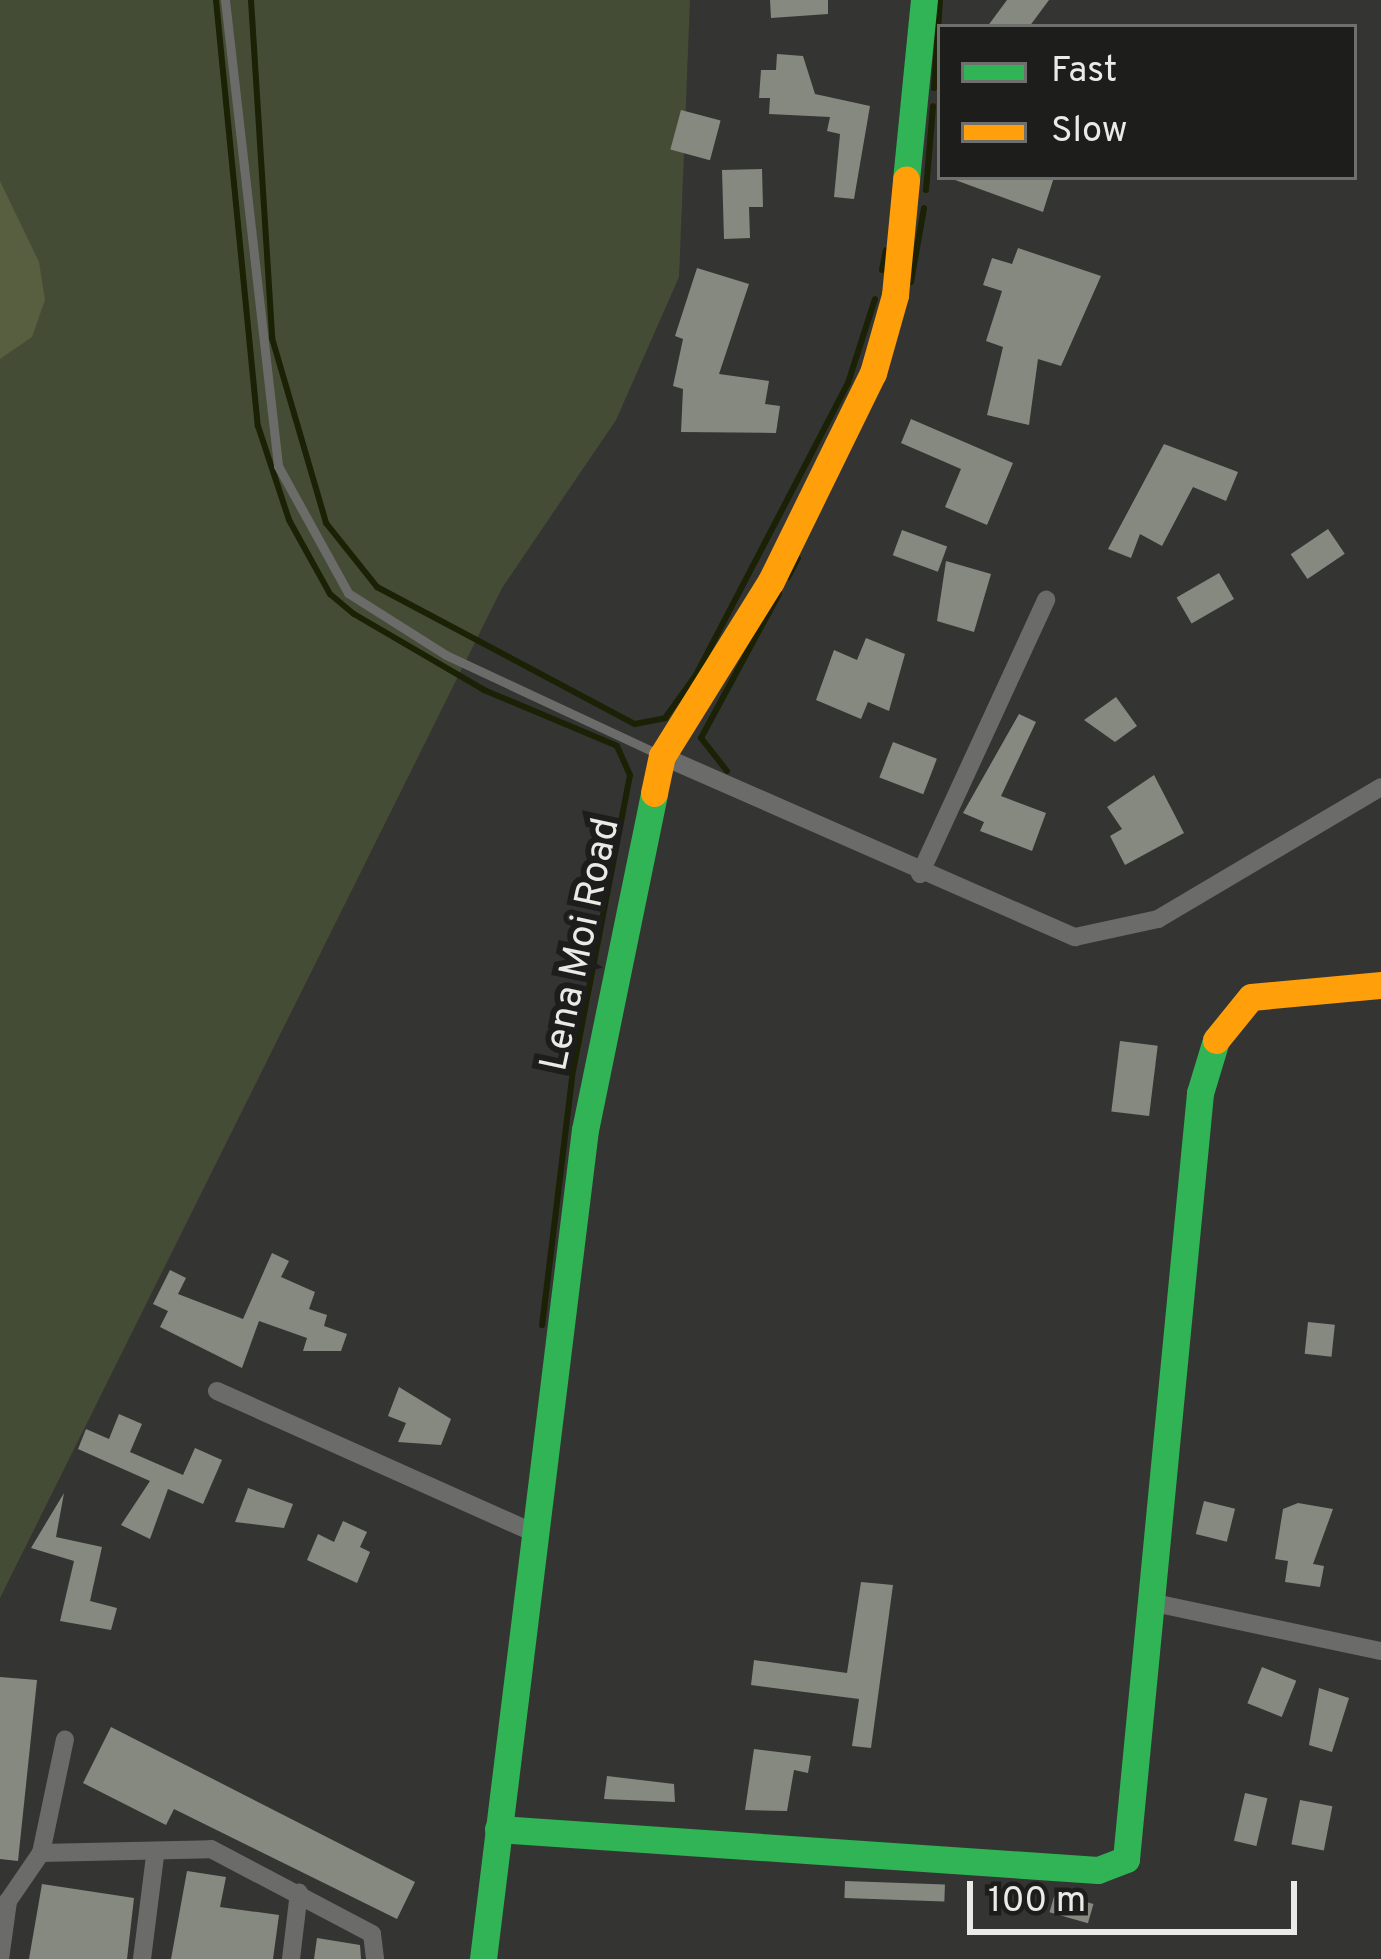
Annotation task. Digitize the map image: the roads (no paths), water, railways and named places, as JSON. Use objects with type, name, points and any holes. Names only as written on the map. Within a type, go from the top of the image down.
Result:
[{"type":"street","name":"Lena Moi Road","points":[[483,1959],[585,1130],[662,756],[771,581],[873,374],[895,295],[924,0]]},
{"type":"street","points":[[920,874],[1046,600]]},
{"type":"street","points":[[662,756],[920,874],[1075,937],[1097,937],[1243,876],[1381,787]]},
{"type":"street","points":[[498,1829],[1117,1868],[1130,1847],[1199,1093],[1218,1032],[1251,997],[1381,985]]},
{"type":"street","points":[[217,1391],[532,1532]]},
{"type":"street","points":[[1150,1603],[1381,1652]]},
{"type":"street","points":[[0,1959],[8,1901],[40,1853],[65,1739]]},
{"type":"street","points":[[40,1853],[155,1856],[194,1845],[299,1892],[372,1934],[375,1959]]},
{"type":"street","points":[[142,1959],[155,1856]]},
{"type":"street","points":[[291,1959],[299,1892]]},
{"type":"lane","points":[[224,0],[278,466],[348,593],[446,656],[662,756]]},
{"type":"waterway","points":[[216,0],[258,426],[289,520],[330,594],[354,614],[484,690],[617,746],[630,775],[573,1070],[542,1325]]},
{"type":"waterway","points":[[251,0],[272,338],[326,523],[377,587],[635,724],[665,718],[696,675],[848,383],[875,299]]},
{"type":"waterway","points":[[938,24],[940,0]]},
{"type":"waterway","points":[[934,88],[937,44]]},
{"type":"waterway","points":[[926,190],[933,106]]},
{"type":"waterway","points":[[911,282],[924,208]]},
{"type":"waterway","points":[[882,270],[886,250]]},
{"type":"waterway","points":[[788,577],[798,558]]},
{"type":"waterway","points":[[727,771],[701,738],[779,594]]}]
